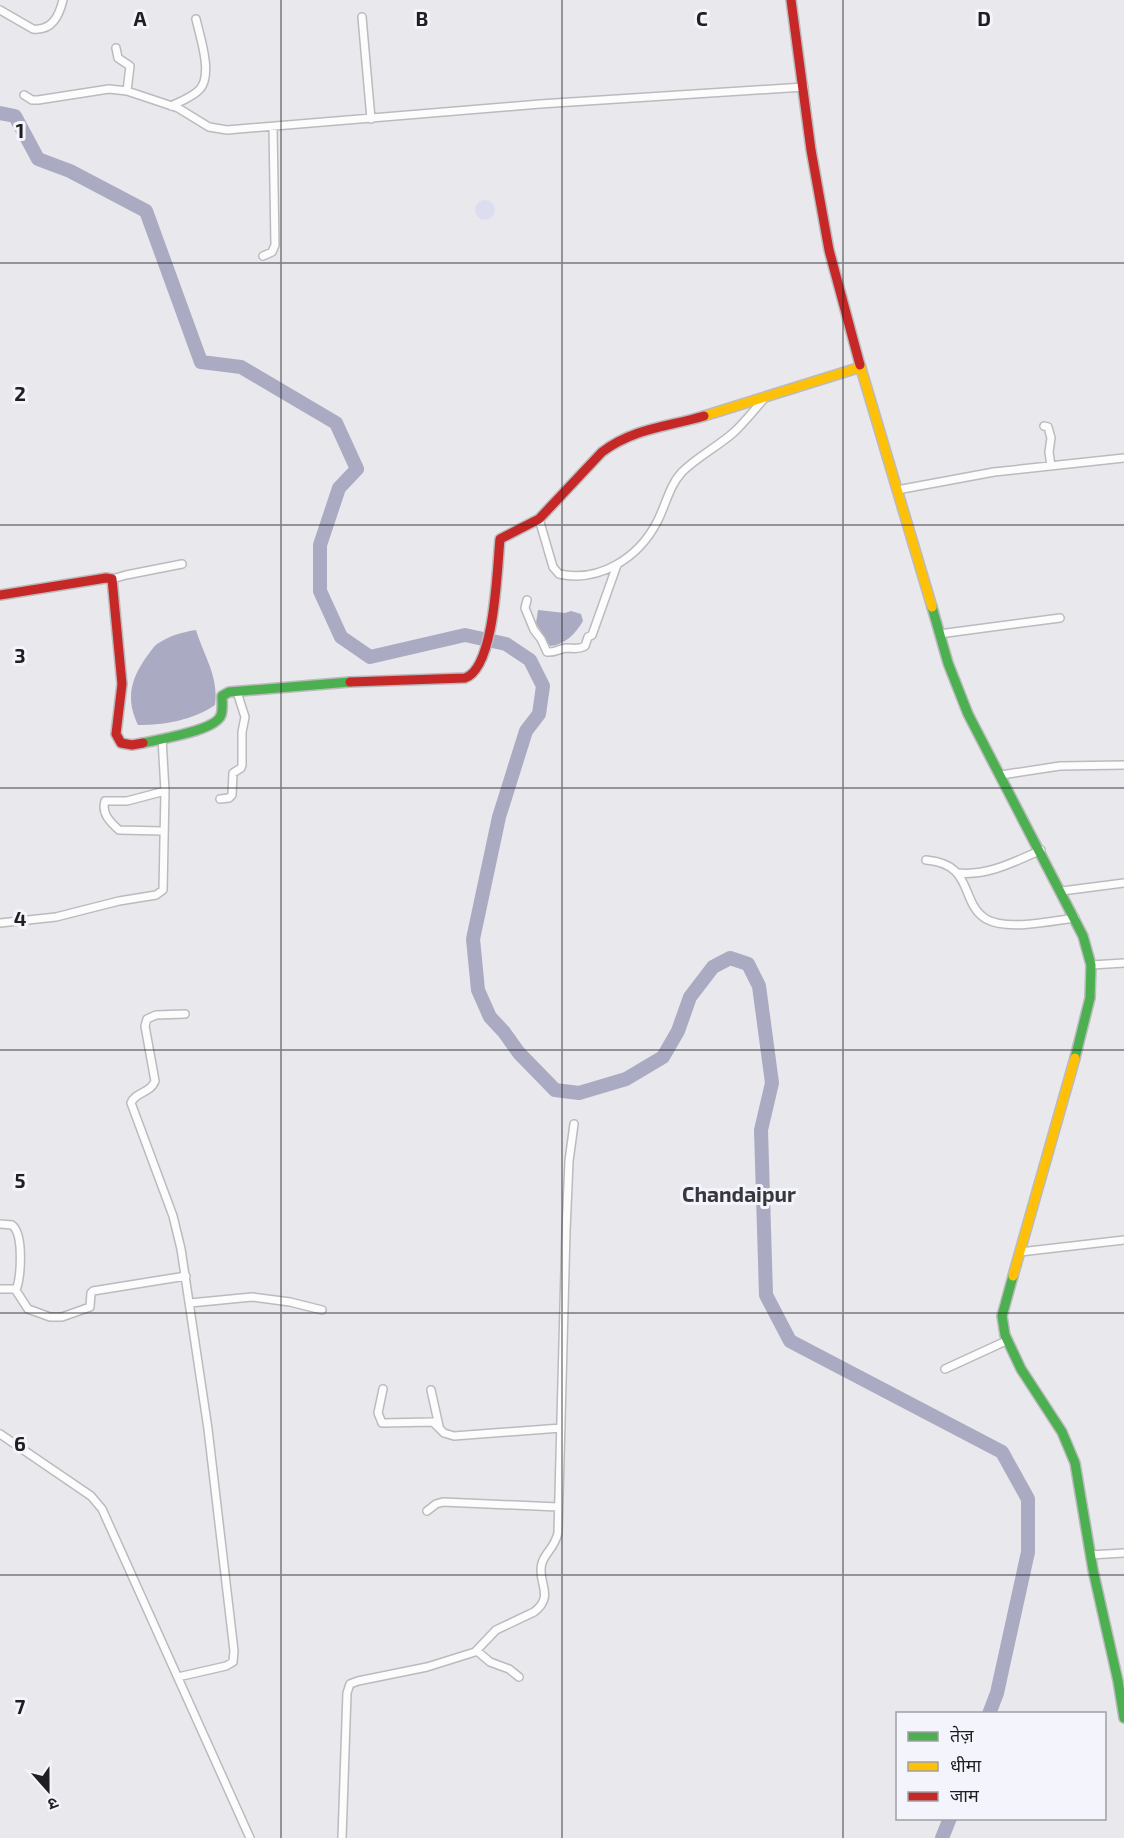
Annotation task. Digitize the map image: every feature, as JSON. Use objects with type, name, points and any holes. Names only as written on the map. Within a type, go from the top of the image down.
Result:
[{"type":"street","points":[[0,10],[21,23],[38,29],[50,25],[56,19],[63,0]]},
{"type":"street","points":[[791,0],[821,214],[861,367],[939,634],[968,714],[1062,891],[1083,936],[1090,965],[1090,998],[1002,1316],[1006,1341],[1017,1364],[1060,1428],[1070,1449],[1077,1475],[1090,1555],[1123,1701],[1124,1718]]},
{"type":"street","points":[[362,17],[371,119]]},
{"type":"street","points":[[171,106],[194,94],[206,80],[205,62],[196,19]]},
{"type":"street","points":[[116,48],[118,58],[130,66],[127,91]]},
{"type":"street","points":[[24,95],[32,100],[38,100],[109,89],[127,91],[171,106],[217,129],[273,127],[540,104],[804,87]]},
{"type":"street","points":[[263,256],[272,252],[275,244],[273,127]]},
{"type":"street","points":[[112,579],[122,684],[116,734],[118,740],[126,745],[137,745],[213,725],[220,715],[222,696],[225,693],[366,681],[465,678],[478,669],[491,630],[500,539],[504,535],[530,526],[539,519],[602,452],[623,437],[642,430],[693,419],[861,367]]},
{"type":"street","points":[[539,519],[553,567],[559,574],[597,573],[617,565],[645,540],[653,529],[681,473],[733,432],[766,397]]},
{"type":"street","points":[[1044,426],[1048,427],[1051,432],[1048,452],[1051,466]]},
{"type":"street","points":[[897,490],[965,477],[1124,458]]},
{"type":"street","points":[[0,595],[106,578],[112,579],[182,564]]},
{"type":"street","points":[[527,600],[525,608],[547,652],[554,653],[565,648],[579,649],[585,646],[588,637],[592,635],[617,565]]},
{"type":"street","points":[[939,634],[1060,618]]},
{"type":"street","points":[[220,799],[229,798],[232,795],[233,773],[242,765],[242,732],[245,717],[237,692]]},
{"type":"street","points":[[0,923],[56,917],[160,893],[164,885],[165,791],[162,738]]},
{"type":"street","points":[[1001,776],[1060,766],[1124,765]]},
{"type":"street","points":[[164,831],[119,830],[107,818],[103,805],[105,801],[127,801],[165,791]]},
{"type":"street","points":[[958,873],[989,872],[1041,850]]},
{"type":"street","points":[[926,860],[944,863],[958,873],[972,901],[986,919],[1009,924],[1075,918]]},
{"type":"street","points":[[1062,891],[1124,883]]},
{"type":"street","points":[[1090,965],[1124,963]]},
{"type":"street","points":[[178,1677],[226,1666],[233,1662],[234,1652],[208,1429],[186,1276],[173,1216],[131,1103],[133,1098],[152,1087],[155,1081],[145,1026],[147,1019],[156,1015],[185,1014]]},
{"type":"street","points":[[342,1838],[347,1693],[350,1684],[427,1667],[477,1651],[496,1630],[534,1612],[542,1604],[545,1593],[541,1567],[543,1560],[556,1543],[558,1533],[566,1231],[569,1161],[574,1124]]},
{"type":"street","points":[[0,1224],[14,1226],[18,1234],[21,1271],[16,1290]]},
{"type":"street","points":[[1020,1252],[1124,1240]]},
{"type":"street","points":[[0,1289],[13,1288],[28,1309],[58,1318],[90,1307],[93,1291],[186,1276]]},
{"type":"street","points":[[190,1303],[252,1297],[290,1302],[322,1310]]},
{"type":"street","points":[[945,1370],[1006,1341]]},
{"type":"street","points":[[383,1389],[378,1413],[381,1423],[433,1422],[444,1433],[454,1436],[561,1428]]},
{"type":"street","points":[[431,1390],[439,1428]]},
{"type":"street","points":[[0,1434],[92,1496],[98,1503],[111,1527],[250,1838]]},
{"type":"street","points":[[427,1511],[443,1502],[558,1507]]},
{"type":"street","points":[[1090,1555],[1124,1553]]},
{"type":"street","points":[[477,1651],[490,1662],[509,1669],[519,1677]]},
{"type":"street","points":[[1114,1669],[1124,1673]]},
{"type":"shaded area","points":[[485,200],[492,203],[495,210],[492,217],[485,220],[478,217],[475,210],[478,203]]},
{"type":"shaded area","points":[[538,610],[565,613],[571,611],[581,614],[583,621],[570,638],[550,646],[536,623]]},
{"type":"shaded area","points":[[196,630],[213,676],[215,705],[178,721],[138,725],[132,707],[131,691],[140,667],[157,644],[176,635]]},
{"type":"waterway","points":[[0,113],[15,116],[38,159],[70,171],[146,211],[201,362],[241,367],[336,423],[357,469],[339,488],[320,545],[320,591],[341,637],[370,657],[465,635],[506,644],[530,660],[543,686],[539,714],[526,731],[499,817],[473,939],[478,990],[490,1017],[519,1053],[555,1090],[579,1093],[626,1079],[663,1057],[678,1031],[690,997],[713,967],[730,958],[748,964],[759,986],[772,1083],[761,1130],[766,1295],[790,1341],[1002,1452],[1028,1499],[1028,1552],[997,1693],[990,1712]]},
{"type":"waterway","points":[[942,1838],[949,1820]]},
{"type":"traffic: fast","points":[[932,607],[948,663],[968,714],[1083,936],[1091,965],[1090,998],[1075,1058]]},
{"type":"traffic: fast","points":[[143,743],[209,726],[221,715],[222,696],[229,692],[350,682]]},
{"type":"traffic: fast","points":[[1013,1276],[1002,1316],[1005,1335],[1021,1369],[1062,1432],[1075,1463],[1093,1570],[1124,1718]]},
{"type":"traffic: slow","points":[[860,365],[932,607]]},
{"type":"traffic: slow","points":[[704,416],[861,367]]},
{"type":"traffic: slow","points":[[1013,1276],[1075,1058]]},
{"type":"traffic: jam","points":[[791,0],[811,150],[829,250],[860,365]]},
{"type":"traffic: jam","points":[[350,682],[465,678],[475,670],[483,656],[488,637],[496,593],[500,539],[539,519],[602,452],[614,444],[651,429],[704,416]]},
{"type":"traffic: jam","points":[[0,595],[106,578],[112,579],[122,684],[116,734],[121,743],[132,745],[143,743]]},
{"type":"district","name":"Chandaipur","points":[[739,1193]]}]
